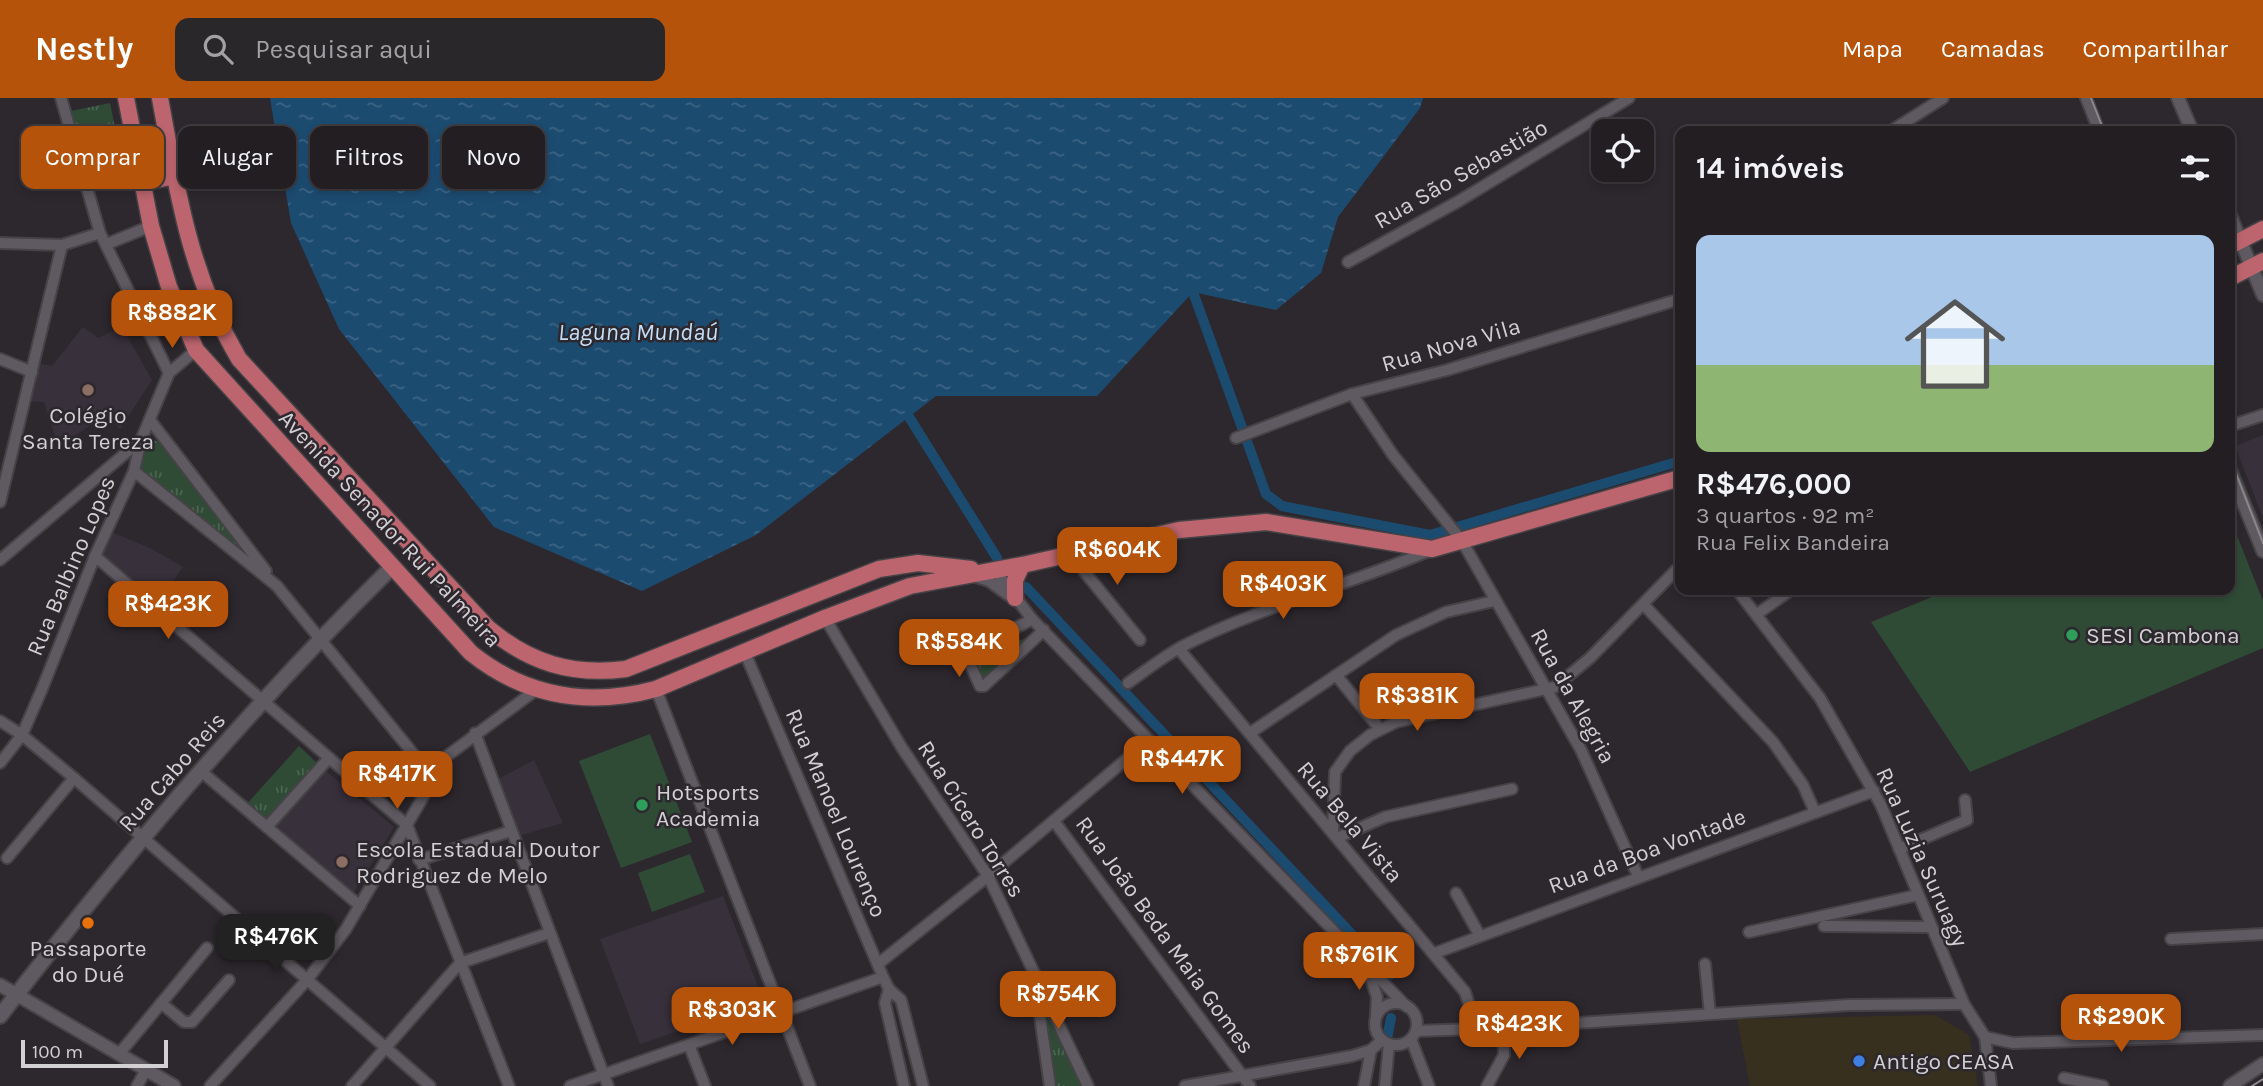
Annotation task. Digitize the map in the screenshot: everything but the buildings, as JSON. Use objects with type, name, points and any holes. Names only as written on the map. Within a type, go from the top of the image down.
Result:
[{"type":"main road","name":"Avenida Senador Rui Palmeira","points":[[126,98],[132,126]]},
{"type":"main road","name":"Avenida Senador Rui Palmeira","points":[[160,98],[193,258],[213,313],[250,374],[504,642],[541,663],[587,672],[626,669],[892,566],[918,563],[989,570]]},
{"type":"main road","points":[[164,178],[174,176]]},
{"type":"main road","name":"Avenida Senador Rui Palmeira","points":[[144,189],[151,226],[169,287],[196,350],[391,568],[471,653],[491,669],[536,690],[583,699],[606,699],[656,690],[825,618],[910,586],[1022,565],[1179,530],[1266,522],[1432,549],[1675,479]]},
{"type":"main road","points":[[2235,243],[2263,229]]},
{"type":"main road","points":[[2235,275],[2257,264]]},
{"type":"main road","points":[[185,327],[213,313]]},
{"type":"main road","points":[[1018,602],[1015,580],[1022,565]]},
{"type":"main road","name":"Rua Cabo Reis","points":[[0,1016],[144,839],[262,702],[391,568]]},
{"type":"main road","points":[[715,635],[714,650],[725,661]]},
{"type":"main road","points":[[691,646],[700,658],[701,671]]},
{"type":"street","points":[[61,98],[100,233],[169,373]]},
{"type":"street","name":"Rua São Sebastião","points":[[1348,262],[1449,207],[1629,98]]},
{"type":"street","points":[[1899,126],[1943,98]]},
{"type":"street","points":[[2086,98],[2097,126]]},
{"type":"street","points":[[2178,98],[2187,126]]},
{"type":"street","points":[[107,244],[151,226]]},
{"type":"street","points":[[0,243],[62,245],[100,233]]},
{"type":"street","points":[[2235,243],[2257,264],[2263,295]]},
{"type":"street","points":[[0,502],[62,245]]},
{"type":"street","name":"Rua Nova Vila","points":[[1241,436],[1352,394],[1447,370],[1675,301]]},
{"type":"street","name":"Rua Balbino Lopes","points":[[0,763],[22,734],[95,556],[134,471],[141,440],[169,373],[196,350]]},
{"type":"street","points":[[0,359],[32,372]]},
{"type":"street","name":"Rua da Alegria","points":[[1352,394],[1393,455],[1461,540],[1494,601],[1549,690],[1594,775],[1638,876]]},
{"type":"street","points":[[2235,424],[2263,415]]},
{"type":"street","points":[[150,420],[277,586],[433,778]]},
{"type":"street","points":[[0,560],[141,440]]},
{"type":"street","points":[[134,471],[277,586]]},
{"type":"street","points":[[2235,482],[2263,551]]},
{"type":"street","points":[[1128,683],[1179,649],[1245,618],[1373,575],[1432,549]]},
{"type":"street","points":[[1070,554],[1140,640]]},
{"type":"street","points":[[95,556],[407,825],[509,1086]]},
{"type":"street","points":[[989,570],[1032,619],[1416,1017],[1413,1035],[1429,1086]]},
{"type":"street","points":[[1512,789],[1385,817],[1335,835],[1335,772],[1350,751],[1380,728],[1476,703],[1549,690],[1590,658],[1675,571]]},
{"type":"street","points":[[967,575],[989,581],[1018,602]]},
{"type":"street","name":"Rua Luzia Suruagy","points":[[1741,595],[1820,698],[1874,791],[1964,1004],[1985,1037],[1991,1086]]},
{"type":"street","points":[[1756,614],[1784,595]]},
{"type":"street","points":[[1250,733],[1396,635],[1423,620],[1494,601]]},
{"type":"street","points":[[1643,604],[1773,742],[1803,785],[1815,812]]},
{"type":"street","name":"Rua Cícero Torres","points":[[825,618],[902,748],[988,876],[1035,980],[1088,1086]]},
{"type":"street","points":[[1032,619],[1010,631],[963,639],[962,646],[980,685],[984,686],[996,678],[1044,630]]},
{"type":"street","name":"Rua Bela Vista","points":[[1179,649],[1435,953],[1465,992],[1476,1030]]},
{"type":"street","name":"Rua Manoel Lourenço","points":[[745,653],[883,977],[889,989],[901,999],[923,1086]]},
{"type":"street","points":[[1336,675],[1380,728]]},
{"type":"street","points":[[211,1086],[307,981],[360,906],[433,778],[453,749],[536,690]]},
{"type":"street","points":[[656,690],[810,1086]]},
{"type":"street","points":[[0,721],[22,734],[74,778],[430,1086]]},
{"type":"street","points":[[475,733],[606,1081]]},
{"type":"street","points":[[878,964],[988,876],[1149,740]]},
{"type":"street","points":[[267,827],[329,758]]},
{"type":"street","points":[[202,772],[360,906]]},
{"type":"street","points":[[7,858],[74,778]]},
{"type":"street","name":"Rua da Boa Vontade","points":[[1435,953],[1874,791]]},
{"type":"street","points":[[1899,849],[1967,820],[1969,813],[1965,800]]},
{"type":"street","name":"Rua João Beda Maia Gomes","points":[[1054,821],[1250,1086]]},
{"type":"street","points":[[419,860],[511,831]]},
{"type":"street","points":[[1456,893],[1480,936]]},
{"type":"street","points":[[1749,932],[1918,895]]},
{"type":"street","points":[[1824,926],[1931,927]]},
{"type":"street","points":[[352,1086],[460,963],[549,933]]},
{"type":"street","points":[[2171,939],[2263,934]]},
{"type":"street","points":[[119,1054],[207,948]]},
{"type":"street","points":[[1705,964],[1710,1014]]},
{"type":"street","points":[[1366,965],[1377,997],[1375,1029],[1385,1042],[1385,1086]]},
{"type":"street","points":[[570,1086],[606,1081],[689,1045],[883,977]]},
{"type":"street","points":[[161,1003],[184,1022],[192,1022],[229,980]]},
{"type":"street","points":[[1035,980],[1050,1086]]},
{"type":"street","points":[[0,985],[174,1086]]},
{"type":"street","name":"Rua Manoel Lourenço","points":[[889,989],[885,1003],[904,1086]]},
{"type":"street","points":[[1376,1016],[1380,1010],[1393,1003],[1407,1007]]},
{"type":"street","points":[[1185,1086],[1371,1050],[1385,1042],[1401,1045],[1413,1035],[1849,1005],[1964,1004]]},
{"type":"street","points":[[1487,1086],[1504,1055],[1503,1028]]},
{"type":"street","points":[[1985,1037],[2014,1043],[2263,1035]]},
{"type":"street","points":[[689,1045],[705,1086]]},
{"type":"street","points":[[1364,1086],[1371,1050]]},
{"type":"street","points":[[2230,1086],[2263,1064]]},
{"type":"street","points":[[137,1086],[146,1070]]},
{"type":"street","points":[[2064,1078],[2103,1086]]},
{"type":"shaded area","name":"Colégio Santa Tereza","points":[[83,327],[98,338],[122,327],[152,380],[120,429],[107,415],[58,446],[44,402],[29,401],[37,363],[52,366]]},
{"type":"shaded area","points":[[2263,435],[2263,518],[2235,446]]},
{"type":"shaded area","points":[[109,531],[150,548],[183,567],[158,603],[100,555]]},
{"type":"shaded area","points":[[534,760],[563,823],[518,836],[496,780]]},
{"type":"shaded area","name":"Escola Estadual Doutor Rodriguez de Melo","points":[[322,768],[394,827],[352,895],[272,828]]},
{"type":"shaded area","points":[[723,896],[764,1002],[640,1044],[600,939]]},
{"type":"shaded area","name":"Antigo CEASA","points":[[1935,1015],[1969,1035],[1978,1086],[1750,1086],[1737,1019]]},
{"type":"green space","points":[[110,103],[115,126],[74,126],[71,111]]},
{"type":"green space","points":[[152,439],[158,442],[250,557],[243,555],[138,466]]},
{"type":"green space","name":"SESI Cambona","points":[[2235,531],[2263,601],[2263,648],[1970,772],[1871,622],[1937,595],[2235,595]]},
{"type":"green space","points":[[1034,638],[984,688],[965,642],[990,644]]},
{"type":"green space","points":[[650,734],[692,842],[621,868],[579,761]]},
{"type":"green space","points":[[299,746],[322,768],[272,828],[246,805]]},
{"type":"green space","points":[[690,854],[705,892],[652,912],[638,873]]},
{"type":"green space","points":[[1042,1002],[1084,1086],[1053,1086]]},
{"type":"water","name":"Laguna Mundaú","points":[[270,98],[1423,98],[1420,108],[1338,217],[1321,273],[1276,310],[1193,292],[1097,396],[936,396],[756,535],[642,591],[494,527],[339,329],[291,223],[285,189],[296,189],[296,126],[275,126]]},
{"type":"waterway","points":[[1193,292],[1266,494],[1282,506],[1430,535],[1675,462]]},
{"type":"waterway","points":[[909,417],[997,558]]},
{"type":"waterway","points":[[1026,587],[1390,975]]},
{"type":"waterway","points":[[1387,1039],[1391,1018]]},
{"type":"tram line","points":[[2091,98],[2102,126]]},
{"type":"tram line","points":[[2235,471],[2263,543]]},
{"type":"tram line","points":[[2252,1086],[2263,1079]]},
{"type":"place","name":"Colégio Santa Tereza","points":[[88,390]]},
{"type":"place","name":"SESI Cambona","points":[[2072,635]]},
{"type":"place","name":"Hotsports Academia","points":[[642,805]]},
{"type":"place","name":"Escola Estadual Doutor Rodriguez de Melo","points":[[342,862]]},
{"type":"place","name":"Passaporte do Dué","points":[[88,923]]},
{"type":"place","name":"Antigo CEASA","points":[[1859,1061]]}]
